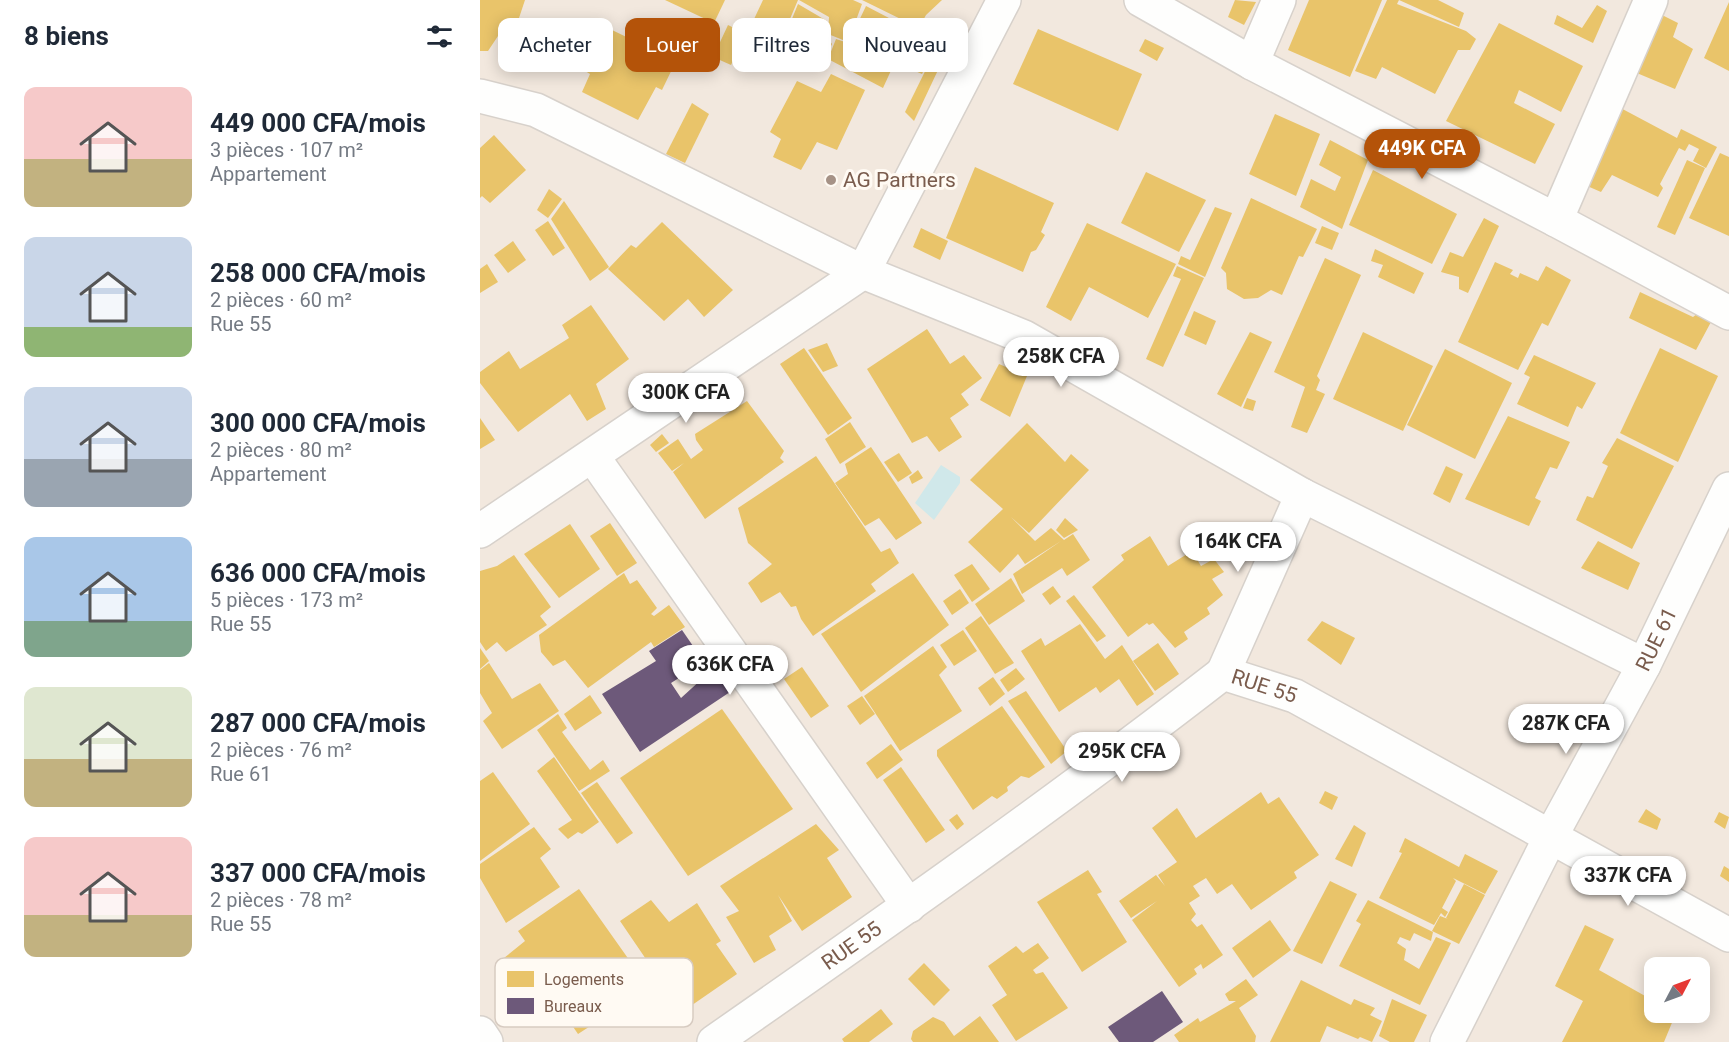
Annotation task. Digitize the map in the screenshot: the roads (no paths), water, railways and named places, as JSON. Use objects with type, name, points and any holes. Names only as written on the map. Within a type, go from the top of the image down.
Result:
[{"type":"street","points":[[480,531],[593,457],[864,272],[1004,0]]},
{"type":"street","points":[[1141,0],[1252,63],[1556,220],[1729,313]]},
{"type":"street","points":[[1252,63],[1279,0]]},
{"type":"street","points":[[1556,220],[1651,0]]},
{"type":"street","points":[[480,96],[536,110],[864,272],[1024,337],[1302,495],[1644,665]]},
{"type":"street","points":[[593,457],[909,906]]},
{"type":"street","points":[[1223,673],[1302,495]]},
{"type":"street","name":"RUE 61","points":[[1447,1042],[1551,836],[1644,665],[1726,504]]},
{"type":"street","name":"RUE 55","points":[[714,1042],[909,906],[1133,743],[1223,673],[1295,696],[1729,935]]},
{"type":"street","points":[[480,1033],[486,1042]]},
{"type":"water","points":[[941,465],[960,477],[960,483],[934,520],[915,503]]},
{"type":"place","name":"AG Partners","points":[[831,180]]}]
